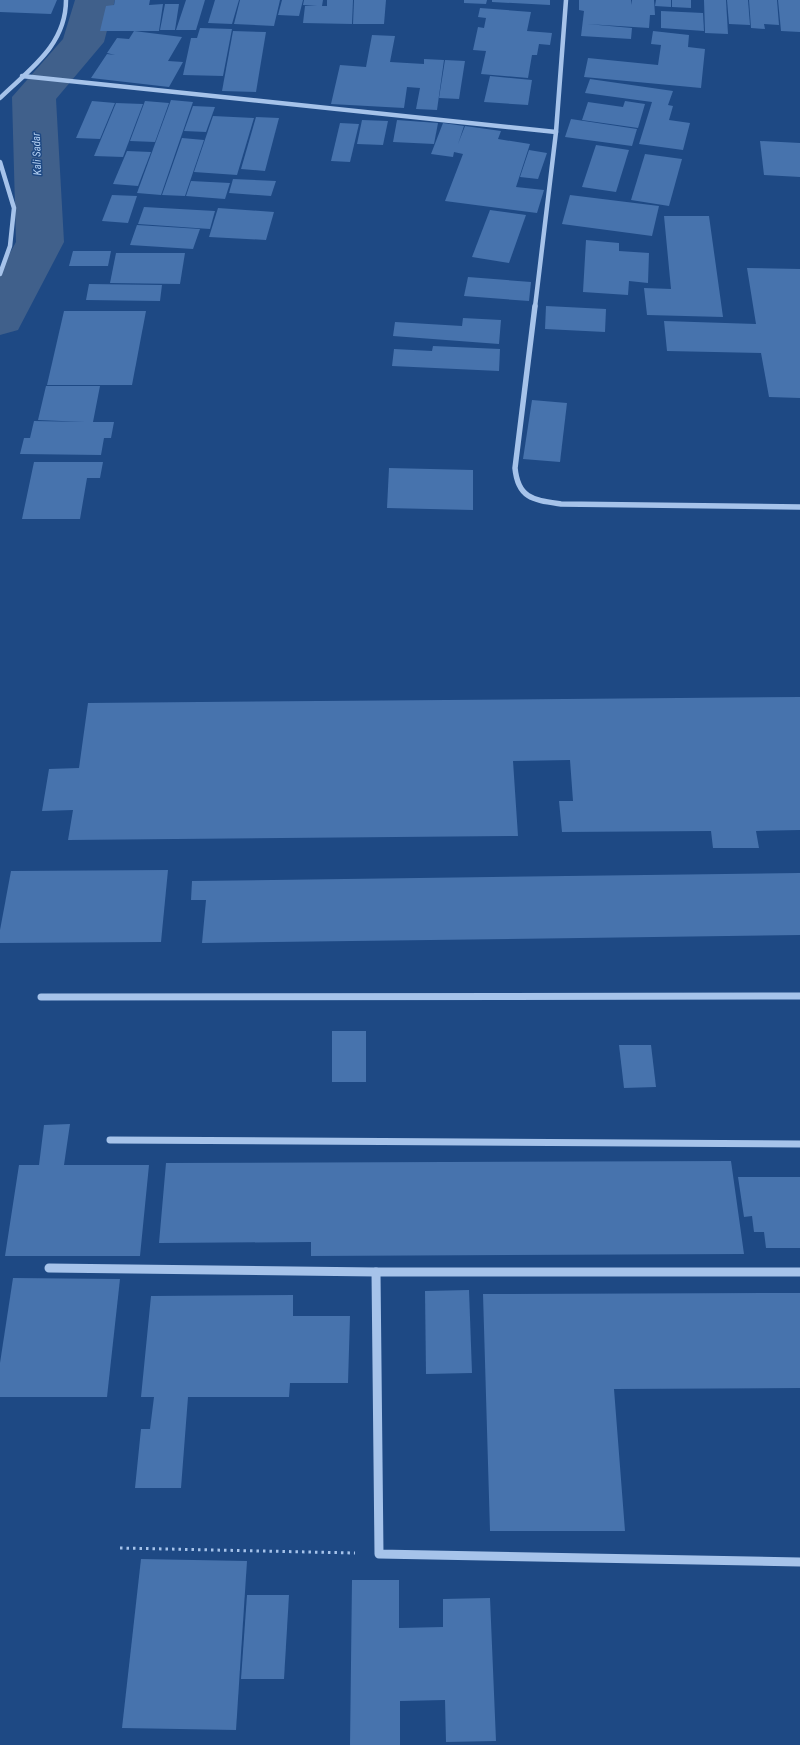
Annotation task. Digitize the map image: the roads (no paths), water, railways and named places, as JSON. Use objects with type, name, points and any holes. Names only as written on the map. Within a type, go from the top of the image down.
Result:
[{"type":"street","points":[[0,98],[48,50],[59,35],[65,19],[66,0]]},
{"type":"street","points":[[566,0],[556,132],[515,468],[515,481],[523,493],[538,501],[561,504],[800,508]]},
{"type":"street","points":[[22,76],[556,132]]},
{"type":"street","points":[[0,162],[14,208],[10,246],[0,274]]},
{"type":"street","points":[[41,997],[800,996]]},
{"type":"street","points":[[110,1140],[800,1144]]},
{"type":"street","points":[[49,1268],[376,1272],[800,1272]]},
{"type":"street","points":[[376,1272],[379,1554],[800,1562]]},
{"type":"waterway","name":"Kali Sadar","points":[[0,319],[40,242],[34,97],[83,42],[95,0]]}]
